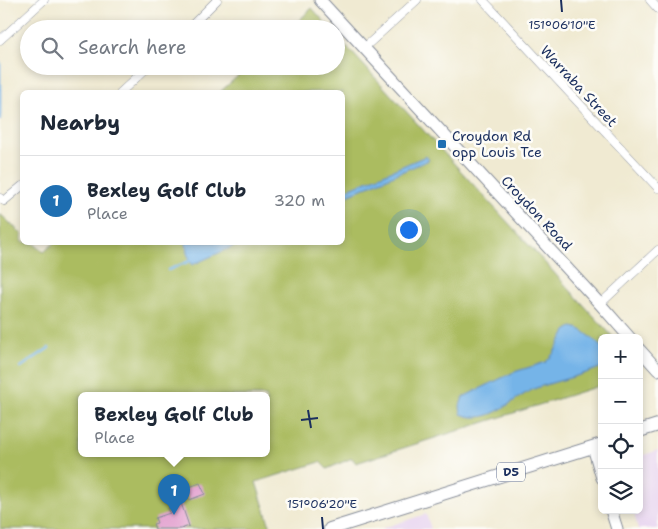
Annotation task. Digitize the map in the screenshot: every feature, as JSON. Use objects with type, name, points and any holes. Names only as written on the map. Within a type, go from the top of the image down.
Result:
[{"type":"main road","name":"Croydon Road","points":[[320,0],[339,20]]},
{"type":"main road","name":"Croydon Road","points":[[345,26],[626,334]]},
{"type":"main road","points":[[643,353],[658,370]]},
{"type":"main road","points":[[643,430],[657,425]]},
{"type":"main road","points":[[597,446],[601,469]]},
{"type":"main road","name":"D5","points":[[330,529],[597,446]]},
{"type":"main road","points":[[613,514],[617,529]]},
{"type":"street","points":[[22,20],[44,0]]},
{"type":"street","points":[[197,20],[217,0]]},
{"type":"street","points":[[365,47],[416,0]]},
{"type":"street","name":"Warraba Street","points":[[483,0],[658,188]]},
{"type":"street","points":[[650,0],[658,9]]},
{"type":"street","points":[[0,40],[20,22]]},
{"type":"street","points":[[123,90],[139,75]]},
{"type":"street","points":[[0,198],[4,201],[20,188]]},
{"type":"street","points":[[600,304],[658,250]]},
{"type":"shaded area","points":[[658,450],[658,529],[638,529],[634,514],[643,514],[643,456]]},
{"type":"shaded area","points":[[426,514],[431,529],[380,529]]},
{"type":"green space","points":[[312,8],[323,20],[299,20]]},
{"type":"green space","points":[[345,45],[610,334],[598,334],[598,386],[356,463],[352,458],[327,469],[320,462],[256,482],[271,529],[0,529],[0,214],[20,232],[20,245],[35,245],[44,252],[52,245],[345,245],[345,90],[222,90],[239,75],[345,75]]},
{"type":"water","points":[[426,156],[429,160],[345,196],[345,190]]},
{"type":"water","points":[[186,245],[237,245],[192,265]]},
{"type":"water","points":[[572,327],[576,328],[598,344],[598,368],[529,391],[492,414],[472,417],[461,414],[460,406],[463,397],[514,372],[546,362],[553,354],[566,331]]},
{"type":"building","points":[[200,483],[205,494],[189,500],[184,489]]},
{"type":"building","points":[[181,503],[189,526],[181,529],[155,529],[153,524],[157,523],[155,518],[170,513],[168,508]]},
{"type":"waterway","points":[[0,62],[0,119]]},
{"type":"waterway","points":[[168,270],[192,260]]},
{"type":"waterway","points":[[21,367],[49,348]]},
{"type":"place","name":"Croydon Rd opp Louis Tce","points":[[442,144]]},
{"type":"place","name":"Bexley Golf Club","points":[[174,515]]}]
